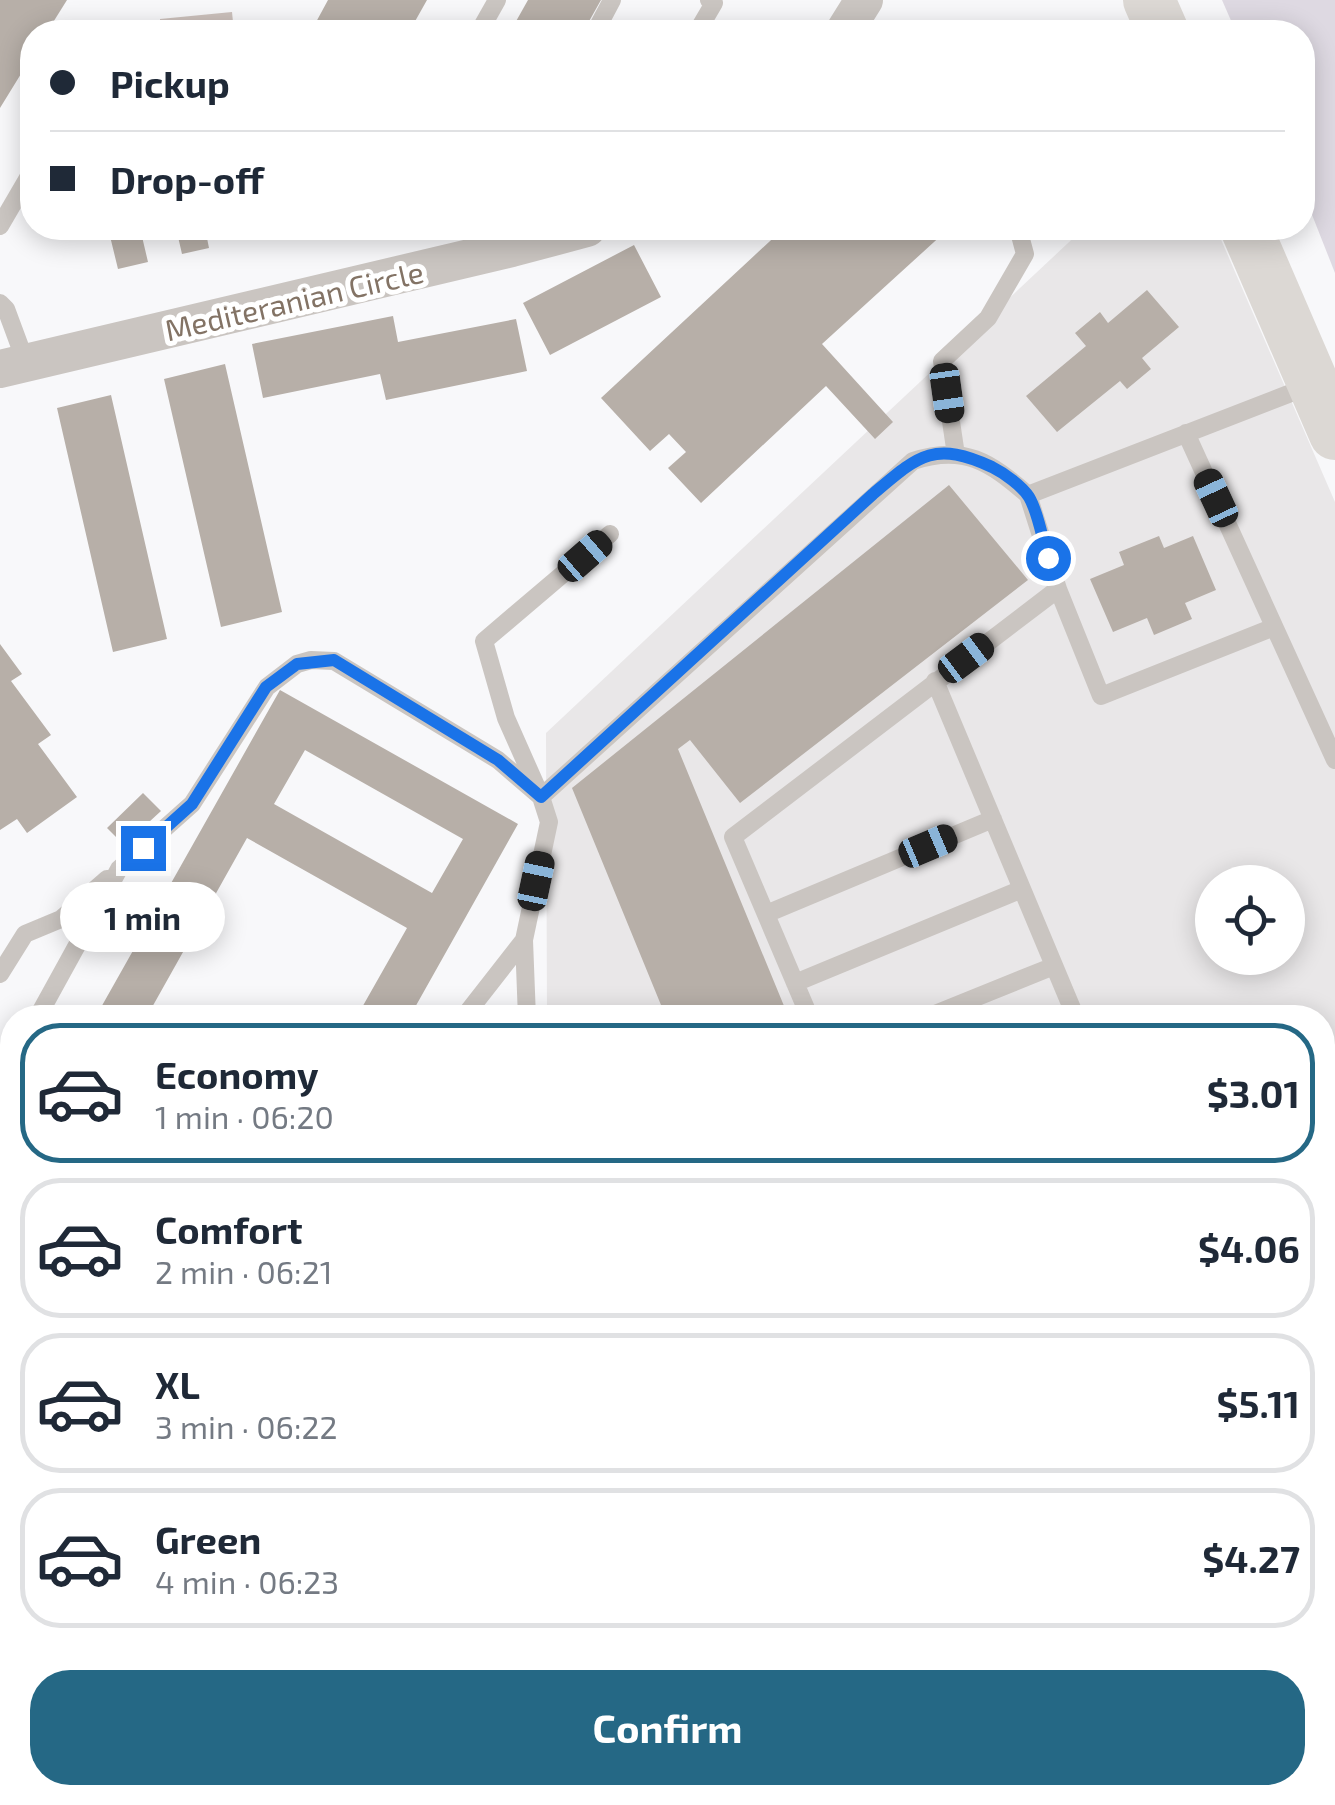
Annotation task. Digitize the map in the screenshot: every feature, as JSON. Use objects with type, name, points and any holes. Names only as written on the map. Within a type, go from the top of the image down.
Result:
[{"type":"main road","points":[[1251,240],[1335,434]]},
{"type":"street","name":"Mediteranian Circle","points":[[13,366],[542,240]]},
{"type":"lane","points":[[705,20],[714,3],[709,0]]},
{"type":"lane","points":[[0,226],[20,192]]},
{"type":"lane","points":[[956,455],[942,362],[988,318],[1025,254],[1021,240]]},
{"type":"lane","points":[[0,303],[6,309],[13,366]]},
{"type":"lane","points":[[1028,495],[1314,384]]},
{"type":"lane","points":[[1186,433],[1335,760]]},
{"type":"lane","points":[[541,797],[913,461],[940,452],[971,458],[1000,471],[1028,495],[1058,589],[1101,696],[1274,627]]},
{"type":"lane","points":[[526,1005],[524,940],[549,822],[506,718],[484,641],[610,534]]},
{"type":"lane","points":[[805,1005],[733,837],[1058,589]]},
{"type":"lane","points":[[0,974],[25,934],[61,919],[192,804],[266,687],[297,664],[334,660],[498,760],[541,797]]},
{"type":"lane","points":[[935,681],[1070,1005]]},
{"type":"lane","points":[[766,914],[992,819]]},
{"type":"lane","points":[[44,1005],[119,869]]},
{"type":"lane","points":[[796,982],[1022,889]]},
{"type":"lane","points":[[473,1005],[524,940]]},
{"type":"lane","points":[[957,1005],[1054,966]]},
{"type":"shaded area","points":[[1222,0],[1335,0],[1335,273],[1315,222],[1315,20],[1231,20]]},
{"type":"shaded area","points":[[232,12],[233,20],[160,20]]},
{"type":"shaded area","points":[[1071,240],[1221,240],[1335,502],[1335,1005],[547,1005],[546,733]]},
{"type":"building","points":[[0,0],[67,0],[54,20],[20,20],[20,76],[0,108]]},
{"type":"building","points":[[328,0],[427,0],[416,20],[317,20]]},
{"type":"building","points":[[528,0],[601,0],[590,20],[517,20]]},
{"type":"building","points":[[111,240],[143,240],[148,262],[118,269]]},
{"type":"building","points":[[179,240],[207,240],[209,248],[182,254]]},
{"type":"building","points":[[771,240],[936,240],[822,344],[893,422],[875,439],[826,386],[701,503],[668,468],[686,452],[669,434],[650,451],[601,398]]},
{"type":"building","points":[[634,245],[661,297],[550,355],[523,303]]},
{"type":"building","points":[[1147,290],[1179,327],[1142,358],[1151,369],[1127,389],[1120,381],[1057,432],[1026,396],[1086,346],[1075,333],[1100,312],[1108,323]]},
{"type":"building","points":[[393,316],[398,342],[516,319],[527,371],[386,400],[380,374],[263,398],[252,344]]},
{"type":"building","points":[[225,364],[282,612],[221,627],[164,379]]},
{"type":"building","points":[[111,395],[167,639],[113,652],[57,408]]},
{"type":"building","points":[[949,485],[1028,580],[740,803],[690,740],[678,749],[784,1005],[661,1005],[572,788]]},
{"type":"building","points":[[1159,536],[1164,548],[1193,536],[1216,590],[1185,603],[1192,619],[1154,635],[1147,618],[1113,632],[1090,579],[1124,565],[1119,552]]},
{"type":"building","points":[[0,644],[22,674],[11,681],[51,735],[38,744],[77,797],[27,833],[17,819],[0,830]]},
{"type":"building","points":[[280,690],[518,824],[416,1005],[363,1005],[407,928],[247,838],[153,1005],[102,1005]],"holes":[[[305,750],[463,839],[432,893],[274,804]]]},
{"type":"building","points":[[143,793],[161,811],[124,845],[107,828]]},
{"type":"route","points":[[143,848],[192,804],[266,687],[297,664],[311,660],[334,660],[498,760],[541,797],[873,494],[913,461],[940,452],[971,458],[1000,471],[1028,495],[1048,558]]}]
